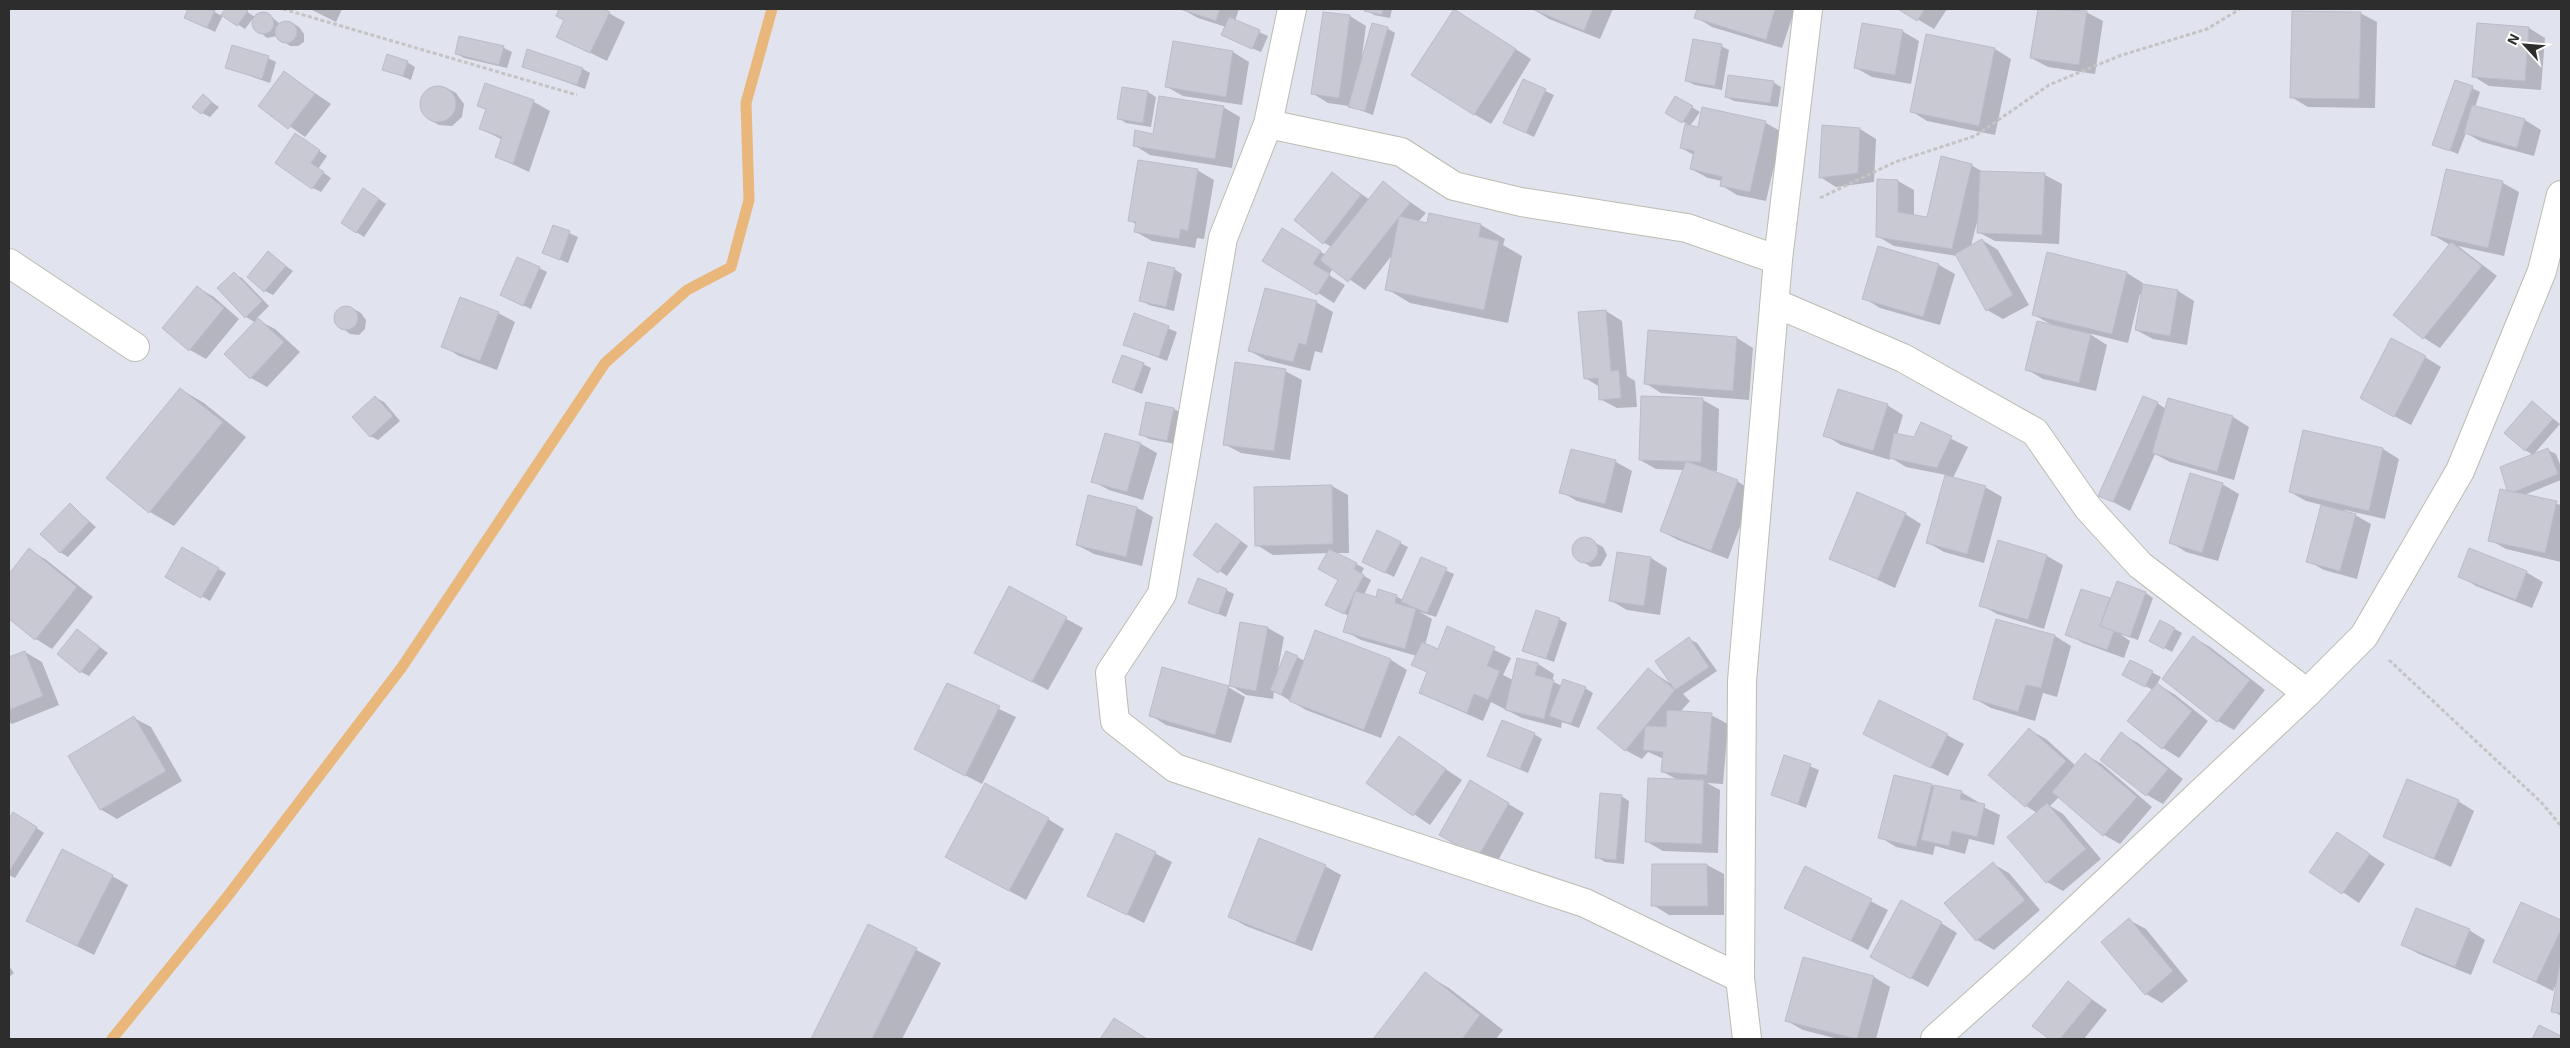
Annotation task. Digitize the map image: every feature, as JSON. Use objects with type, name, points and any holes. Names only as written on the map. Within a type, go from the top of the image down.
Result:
[{"type":"street","points":[[1292,9],[1268,124],[1223,238],[1162,594],[1110,673],[1115,721],[1175,768],[1585,902],[1740,978]]},
{"type":"street","points":[[1747,1039],[1740,978],[1742,681],[1778,260],[1808,9]]},
{"type":"street","points":[[1268,124],[1401,152],[1454,186],[1521,202],[1687,228],[1778,260]]},
{"type":"street","points":[[1935,1039],[2021,962],[2307,693],[2364,636],[2460,471],[2542,271],[2561,195]]},
{"type":"street","points":[[9,263],[135,347]]},
{"type":"street","points":[[1775,303],[1903,358],[2035,432],[2088,508],[2140,565],[2307,693]]},
{"type":"path","points":[[283,9],[576,95]]},
{"type":"path","points":[[1783,216],[1896,162],[1975,136],[2049,85],[2119,56],[2206,29],[2240,9]]},
{"type":"path","points":[[2364,636],[2540,802],[2561,826]]},
{"type":"building","points":[[188,9],[215,10],[207,28],[184,18]]},
{"type":"building","points":[[225,9],[244,9],[248,11],[237,26],[221,15]]},
{"type":"building","points":[[559,9],[604,9],[610,12],[590,53],[556,37],[564,20],[556,16]]},
{"type":"building","points":[[1180,9],[1220,9],[1216,21]]},
{"type":"building","points":[[1365,9],[1383,9],[1382,15],[1364,11]]},
{"type":"building","points":[[1454,9],[1516,49],[1474,115],[1411,75]]},
{"type":"building","points":[[1532,9],[1593,9],[1584,31]]},
{"type":"building","points":[[1697,9],[1775,9],[1766,40],[1694,18]]},
{"type":"building","points":[[1898,9],[1925,9],[1917,21]]},
{"type":"building","points":[[2038,9],[2087,11],[2079,65],[2030,58]]},
{"type":"building","points":[[2292,11],[2361,12],[2359,99],[2290,98]]},
{"type":"building","points":[[263,12],[271,15],[274,23],[271,31],[263,34],[255,31],[252,23],[255,15]]},
{"type":"building","points":[[1323,12],[1350,15],[1339,98],[1311,94]]},
{"type":"building","points":[[1229,17],[1260,30],[1252,49],[1221,35]]},
{"type":"building","points":[[286,21],[294,24],[297,32],[294,40],[286,43],[278,40],[275,32],[278,24]]},
{"type":"building","points":[[1372,23],[1388,27],[1365,111],[1348,107]]},
{"type":"building","points":[[1862,23],[1903,30],[1895,75],[1854,68]]},
{"type":"building","points":[[2477,23],[2529,27],[2525,81],[2472,77]]},
{"type":"building","points":[[1926,34],[1995,48],[1979,126],[1910,112]]},
{"type":"building","points":[[459,36],[504,46],[499,65],[455,54]]},
{"type":"building","points":[[1693,39],[1722,44],[1715,86],[1685,81]]},
{"type":"building","points":[[1173,41],[1233,51],[1226,97],[1165,87]]},
{"type":"building","points":[[232,45],[269,56],[262,79],[225,68]]},
{"type":"building","points":[[527,49],[583,68],[577,85],[522,67]]},
{"type":"building","points":[[387,54],[408,61],[403,76],[382,70]]},
{"type":"building","points":[[284,71],[315,94],[288,129],[258,106]]},
{"type":"building","points":[[1728,75],[1774,81],[1770,103],[1725,97]]},
{"type":"building","points":[[1523,79],[1546,89],[1526,133],[1503,123]]},
{"type":"building","points":[[2455,80],[2473,86],[2450,151],[2432,145]]},
{"type":"building","points":[[485,83],[534,100],[513,164],[495,157],[502,137],[479,129],[486,109],[477,106]]},
{"type":"building","points":[[438,86],[445,87],[451,91],[455,97],[455,111],[451,117],[445,121],[438,122],[431,121],[425,117],[421,111],[420,104],[421,97],[425,91],[431,87]]},
{"type":"building","points":[[1122,87],[1148,91],[1143,123],[1117,119]]},
{"type":"building","points":[[203,94],[212,102],[201,114],[192,107]]},
{"type":"building","points":[[1159,96],[1224,106],[1215,159],[1133,146],[1135,130],[1153,134]]},
{"type":"building","points":[[1675,96],[1693,106],[1682,123],[1665,113]]},
{"type":"building","points":[[2472,105],[2525,119],[2517,148],[2464,133]]},
{"type":"building","points":[[1702,107],[1766,121],[1750,192],[1720,186],[1722,177],[1690,169],[1694,151],[1680,148],[1685,124],[1698,127]]},
{"type":"building","points":[[1822,125],[1860,128],[1858,173],[1819,178]]},
{"type":"building","points":[[295,133],[320,150],[311,163],[324,172],[312,189],[275,163]]},
{"type":"building","points":[[1941,156],[1972,164],[1952,249],[1876,237],[1877,179],[1898,180],[1898,212],[1927,217]]},
{"type":"building","points":[[1138,160],[1198,169],[1188,231],[1181,229],[1179,239],[1134,232],[1136,222],[1128,221]]},
{"type":"building","points":[[2446,169],[2503,181],[2488,248],[2431,235]]},
{"type":"building","points":[[1980,171],[2045,173],[2042,235],[1977,233]]},
{"type":"building","points":[[1332,172],[1361,195],[1323,244],[1294,220]]},
{"type":"building","points":[[1383,181],[1410,203],[1348,282],[1320,260]]},
{"type":"building","points":[[363,188],[379,199],[356,233],[341,223]]},
{"type":"building","points":[[1429,213],[1481,224],[1479,237],[1499,241],[1484,310],[1385,290],[1399,216],[1427,223]]},
{"type":"building","points":[[553,225],[570,231],[560,260],[542,253]]},
{"type":"building","points":[[1282,228],[1321,251],[1313,264],[1330,274],[1317,295],[1262,261]]},
{"type":"building","points":[[1982,239],[2013,295],[1986,311],[1955,254]]},
{"type":"building","points":[[2451,242],[2482,266],[2423,339],[2393,315]]},
{"type":"building","points":[[1878,246],[1939,264],[1923,317],[1862,299]]},
{"type":"building","points":[[268,251],[286,266],[264,292],[247,277]]},
{"type":"building","points":[[2047,252],[2127,272],[2112,334],[2032,315]]},
{"type":"building","points":[[517,257],[540,267],[523,306],[500,295]]},
{"type":"building","points":[[1148,262],[1175,268],[1166,307],[1139,301]]},
{"type":"building","points":[[234,272],[262,301],[245,318],[217,288]]},
{"type":"building","points":[[2143,284],[2178,290],[2170,336],[2135,330]]},
{"type":"building","points":[[197,286],[224,308],[189,351],[162,328]]},
{"type":"building","points":[[1265,288],[1317,301],[1306,345],[1299,343],[1293,362],[1248,351]]},
{"type":"building","points":[[460,297],[499,312],[480,361],[441,347]]},
{"type":"building","points":[[346,306],[355,309],[358,318],[355,327],[346,330],[337,327],[334,318],[337,309]]},
{"type":"building","points":[[1606,310],[1611,371],[1619,370],[1621,398],[1599,400],[1598,378],[1584,379],[1578,312]]},
{"type":"building","points":[[1134,313],[1169,326],[1159,357],[1123,345]]},
{"type":"building","points":[[258,318],[284,342],[250,379],[224,354]]},
{"type":"building","points":[[2037,321],[2091,334],[2079,383],[2025,370]]},
{"type":"building","points":[[1648,330],[1737,337],[1733,391],[1644,384]]},
{"type":"building","points":[[2391,338],[2426,356],[2394,417],[2360,398]]},
{"type":"building","points":[[1122,355],[1144,363],[1134,390],[1112,382]]},
{"type":"building","points":[[1235,362],[1286,369],[1274,451],[1223,445]]},
{"type":"building","points":[[180,388],[223,422],[149,513],[106,478]]},
{"type":"building","points":[[1838,389],[1888,404],[1873,451],[1823,436]]},
{"type":"building","points":[[375,396],[393,416],[370,437],[352,417]]},
{"type":"building","points":[[1641,396],[1703,398],[1701,462],[1639,460]]},
{"type":"building","points":[[2143,396],[2158,402],[2113,502],[2098,496]]},
{"type":"building","points":[[2168,398],[2233,416],[2217,472],[2152,453]]},
{"type":"building","points":[[2532,401],[2553,419],[2525,451],[2504,433]]},
{"type":"building","points":[[1146,402],[1174,408],[1167,441],[1139,435]]},
{"type":"building","points":[[1921,422],[1952,436],[1937,468],[1889,458],[1894,433],[1914,437]]},
{"type":"building","points":[[2303,430],[2383,448],[2369,511],[2289,492]]},
{"type":"building","points":[[1105,433],[1141,443],[1127,492],[1091,482]]},
{"type":"building","points":[[2548,448],[2558,474],[2514,492],[2507,490],[2500,467]]},
{"type":"building","points":[[1571,449],[1616,460],[1605,504],[1559,493]]},
{"type":"building","points":[[1686,461],[1738,480],[1711,551],[1660,531]]},
{"type":"building","points":[[2190,473],[2223,483],[2202,553],[2169,543]]},
{"type":"building","points":[[1945,475],[1986,486],[1967,554],[1926,543]]},
{"type":"building","points":[[1332,485],[1333,544],[1255,546],[1254,487]]},
{"type":"building","points":[[2500,489],[2557,501],[2545,553],[2488,541]]},
{"type":"building","points":[[1857,492],[1906,513],[1878,579],[1829,559]]},
{"type":"building","points":[[1088,495],[1137,507],[1126,557],[1076,545]]},
{"type":"building","points":[[70,503],[89,522],[60,553],[40,534]]},
{"type":"building","points":[[2321,505],[2356,514],[2340,571],[2306,562]]},
{"type":"building","points":[[1216,523],[1241,541],[1218,573],[1193,555]]},
{"type":"building","points":[[1377,530],[1401,542],[1385,573],[1362,562]]},
{"type":"building","points":[[1585,537],[1594,541],[1598,550],[1594,559],[1585,563],[1576,559],[1572,550],[1576,541]]},
{"type":"building","points":[[1998,540],[2047,555],[2028,620],[1979,606]]},
{"type":"building","points":[[182,547],[219,568],[201,598],[165,577]]},
{"type":"building","points":[[29,548],[77,587],[35,640],[9,619],[9,574]]},
{"type":"building","points":[[2469,548],[2527,571],[2516,600],[2458,577]]},
{"type":"building","points":[[1329,549],[1357,563],[1354,569],[1364,575],[1344,614],[1325,605],[1338,580],[1318,569]]},
{"type":"building","points":[[1617,552],[1651,557],[1644,606],[1609,601]]},
{"type":"building","points":[[1421,557],[1447,568],[1427,613],[1401,602]]},
{"type":"building","points":[[1198,578],[1227,589],[1218,614],[1188,603]]},
{"type":"building","points":[[2117,581],[2146,592],[2130,637],[2100,626]]},
{"type":"building","points":[[1009,586],[1067,617],[1032,682],[974,653]]},
{"type":"building","points":[[1378,589],[1397,595],[1395,603],[1416,609],[1405,649],[1343,632],[1355,591],[1376,597]]},
{"type":"building","points":[[2081,589],[2110,598],[2100,626],[2114,631],[2107,650],[2065,635]]},
{"type":"building","points":[[1536,610],[1560,618],[1546,659],[1522,651]]},
{"type":"building","points":[[1996,619],[2055,635],[2041,688],[2026,685],[2018,712],[1973,699]]},
{"type":"building","points":[[2160,620],[2175,628],[2164,649],[2149,641]]},
{"type":"building","points":[[1240,622],[1268,627],[1256,691],[1229,686]]},
{"type":"building","points":[[1447,626],[1495,647],[1487,666],[1500,671],[1488,700],[1474,694],[1467,713],[1419,693],[1427,672],[1411,665],[1422,642],[1438,649]]},
{"type":"building","points":[[77,629],[100,647],[80,673],[57,654]]},
{"type":"building","points":[[1315,630],[1391,659],[1364,730],[1289,701]]},
{"type":"building","points":[[2193,636],[2250,680],[2217,722],[2162,679]]},
{"type":"building","points":[[1689,637],[1709,667],[1675,690],[1655,661]]},
{"type":"building","points":[[25,651],[43,696],[9,710],[9,657]]},
{"type":"building","points":[[1286,651],[1298,656],[1281,695],[1270,690]]},
{"type":"building","points":[[1517,658],[1538,663],[1535,675],[1554,680],[1544,719],[1505,710]]},
{"type":"building","points":[[2130,660],[2153,671],[2145,687],[2122,675]]},
{"type":"building","points":[[1162,667],[1229,686],[1215,735],[1149,716]]},
{"type":"building","points":[[1648,668],[1675,690],[1625,751],[1597,728]]},
{"type":"building","points":[[1563,679],[1586,687],[1571,724],[1549,716]]},
{"type":"building","points":[[947,683],[1000,706],[965,776],[914,749]]},
{"type":"building","points":[[2157,683],[2192,711],[2162,749],[2127,721]]},
{"type":"building","points":[[1879,700],[1948,734],[1931,768],[1863,734]]},
{"type":"building","points":[[1667,710],[1712,713],[1707,775],[1661,772],[1663,752],[1643,750],[1645,726],[1666,727]]},
{"type":"building","points":[[134,716],[166,771],[100,810],[68,756]]},
{"type":"building","points":[[1502,720],[1535,733],[1520,769],[1487,756]]},
{"type":"building","points":[[2029,728],[2066,761],[2025,807],[1988,775]]},
{"type":"building","points":[[2121,732],[2168,769],[2146,796],[2100,760]]},
{"type":"building","points":[[1399,736],[1446,769],[1413,816],[1366,783]]},
{"type":"building","points":[[2085,753],[2137,797],[2103,836],[2052,792]]},
{"type":"building","points":[[1784,755],[1811,764],[1798,804],[1771,795]]},
{"type":"building","points":[[1894,775],[1932,784],[1916,847],[1878,838]]},
{"type":"building","points":[[1648,778],[1704,780],[1702,844],[1645,842]]},
{"type":"building","points":[[2407,779],[2459,800],[2434,859],[2383,837]]},
{"type":"building","points":[[1470,780],[1509,803],[1478,857],[1439,835]]},
{"type":"building","points":[[985,783],[1049,818],[1009,891],[945,857]]},
{"type":"building","points":[[1934,785],[1962,791],[1960,799],[1985,804],[1977,837],[1952,831],[1949,846],[1921,840]]},
{"type":"building","points":[[1600,793],[1622,795],[1616,860],[1595,858]]},
{"type":"building","points":[[2047,803],[2086,849],[2046,883],[2007,837]]},
{"type":"building","points":[[13,812],[37,827],[9,872],[9,819]]},
{"type":"building","points":[[2337,832],[2370,854],[2342,894],[2309,872]]},
{"type":"building","points":[[1116,833],[1156,852],[1127,915],[1087,896]]},
{"type":"building","points":[[1259,838],[1326,865],[1295,943],[1228,917]]},
{"type":"building","points":[[62,849],[113,875],[77,946],[26,921]]},
{"type":"building","points":[[1993,862],[2025,900],[1976,941],[1944,903]]},
{"type":"building","points":[[1652,864],[1707,864],[1708,906],[1651,906]]},
{"type":"building","points":[[1805,866],[1872,899],[1851,941],[1784,908]]},
{"type":"building","points":[[1901,900],[1942,922],[1911,979],[1870,957]]},
{"type":"building","points":[[2521,902],[2561,920],[2561,930],[2536,982],[2493,962]]},
{"type":"building","points":[[2416,908],[2470,929],[2455,967],[2401,945]]},
{"type":"building","points":[[2129,918],[2173,971],[2145,995],[2101,942]]},
{"type":"building","points":[[868,924],[917,948],[872,1039],[811,1039]]},
{"type":"building","points":[[1803,957],[1874,976],[1857,1039],[1785,1021]]},
{"type":"building","points":[[2561,957],[2561,1013],[2551,1012]]},
{"type":"building","points":[[1425,972],[1480,1015],[1462,1039],[1373,1039]]},
{"type":"building","points":[[2068,981],[2092,1000],[2060,1039],[2049,1039],[2032,1026]]},
{"type":"building","points":[[1114,1018],[1147,1039],[1100,1039]]},
{"type":"building","points":[[2539,1025],[2561,1036],[2561,1039],[2532,1039]]},
{"type":"waterway","points":[[112,1039],[227,897],[402,667],[605,363],[687,290],[731,267],[749,200],[746,103],[772,9]]}]
